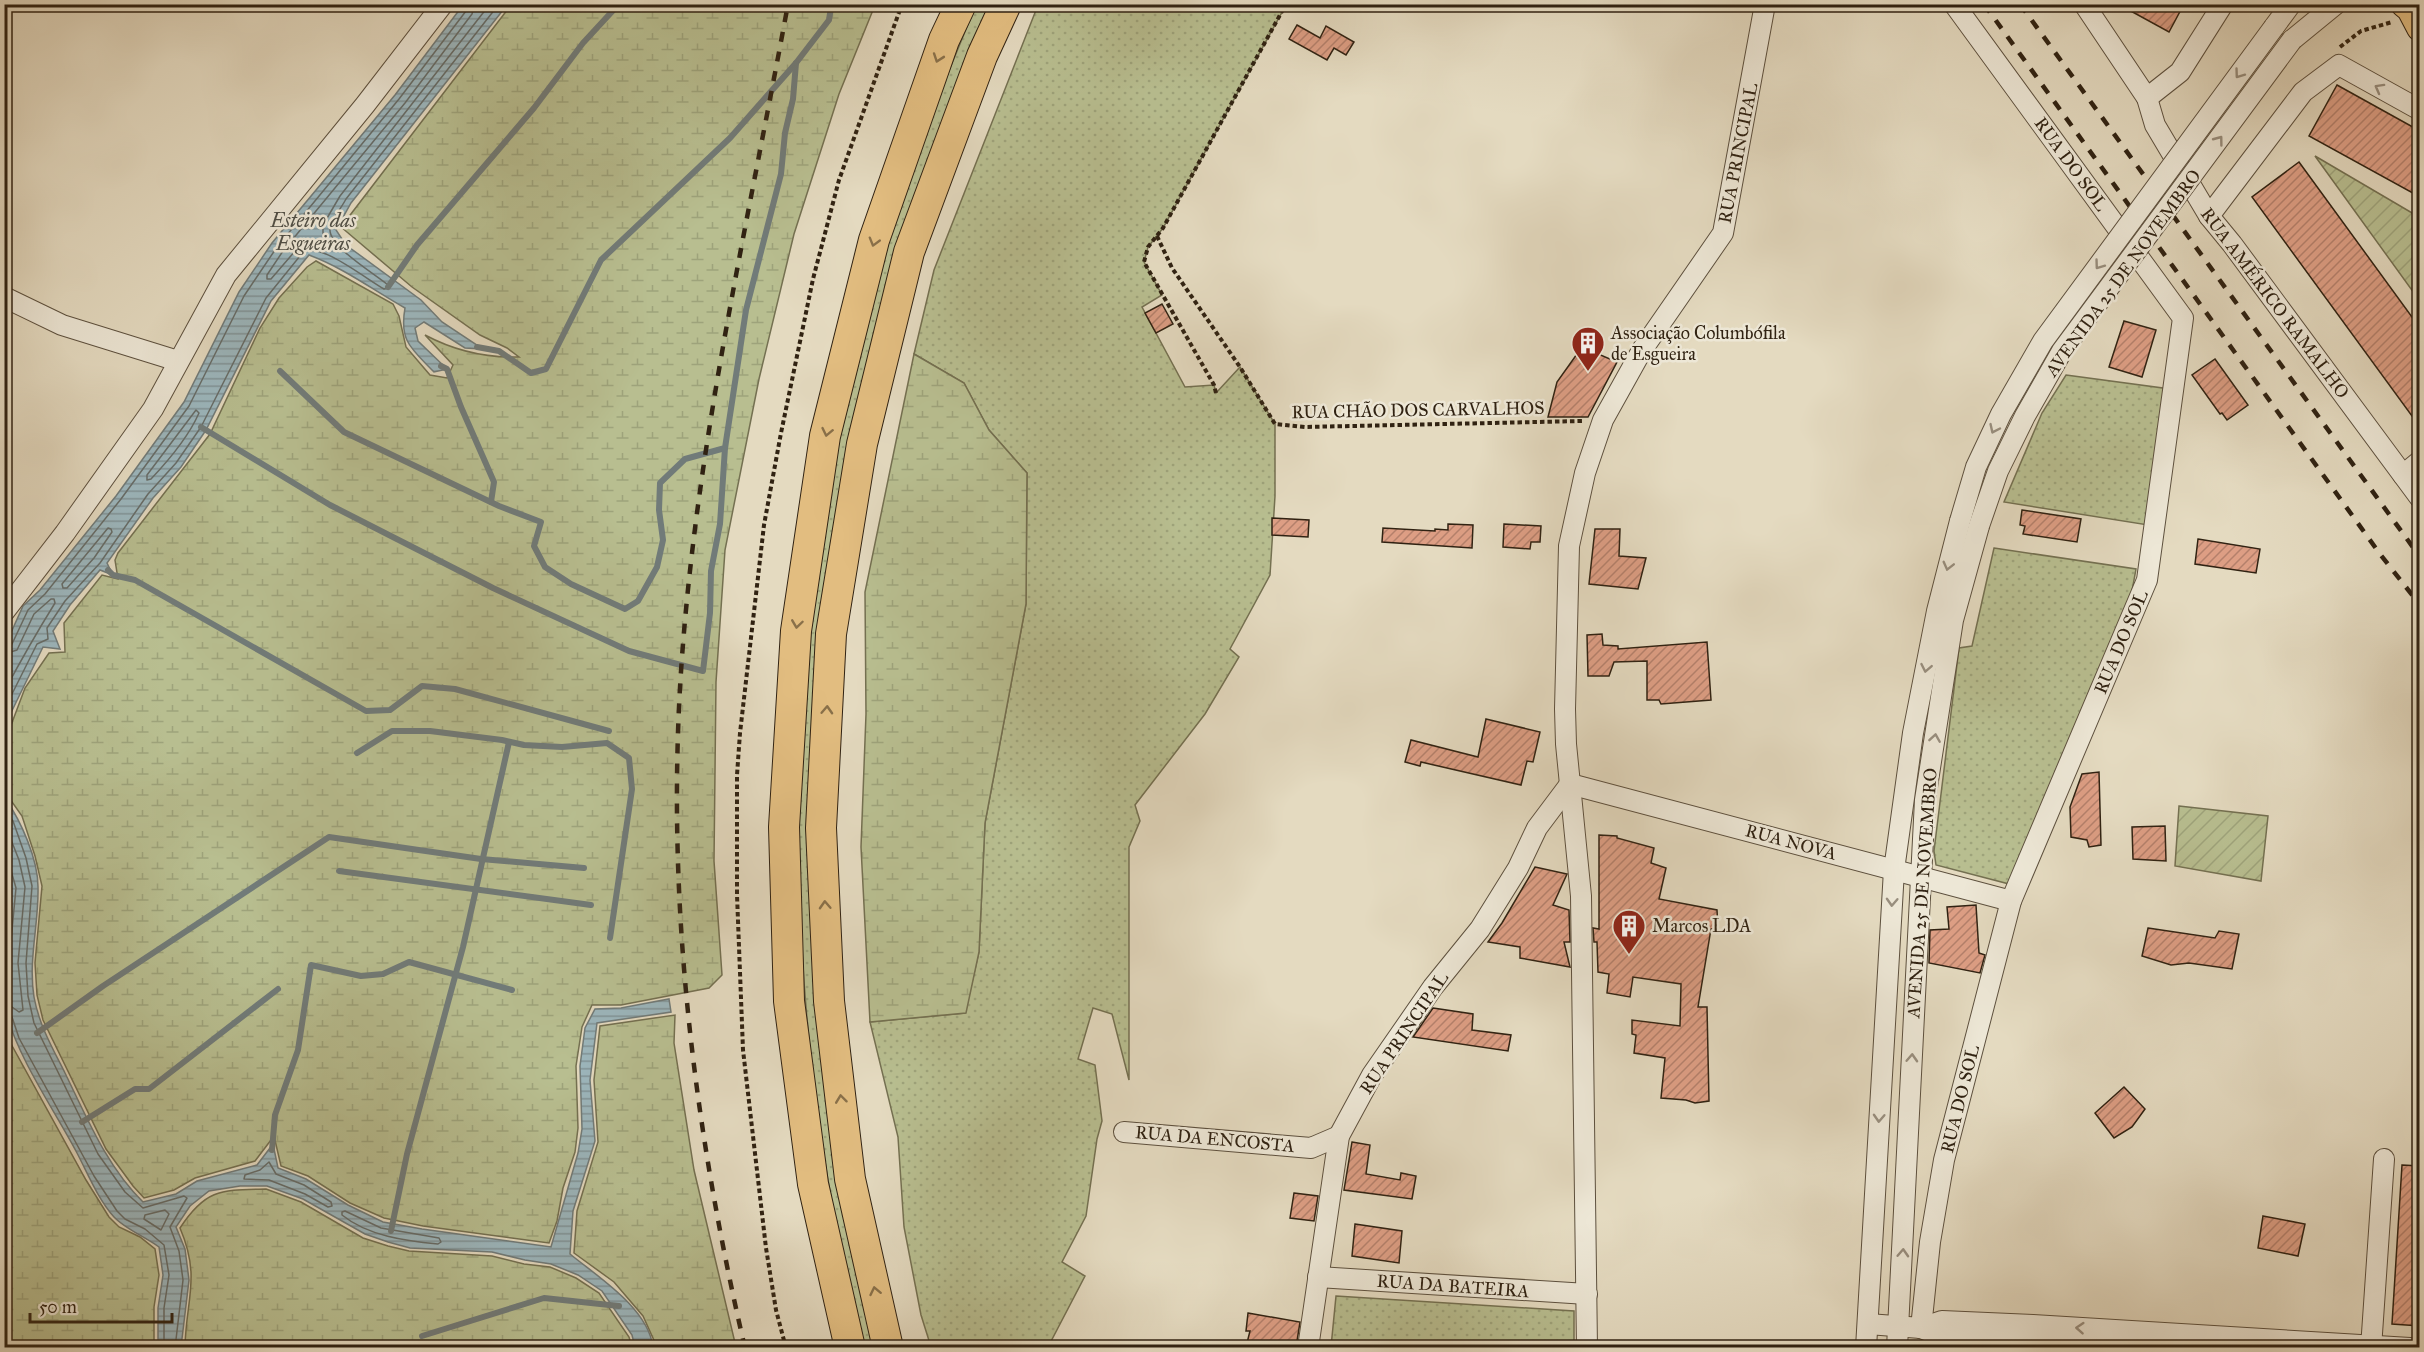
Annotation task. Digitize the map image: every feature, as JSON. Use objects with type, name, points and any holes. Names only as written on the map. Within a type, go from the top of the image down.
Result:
[{"type":"highway","points":[[850,1347],[813,1184],[789,1001],[784,827],[796,631],[825,436],[871,251],[940,51],[961,4]]},
{"type":"highway","points":[[888,1347],[850,1179],[829,1000],[821,828],[831,634],[862,444],[909,252],[982,56],[1006,4]]},
{"type":"street","points":[[4,612],[65,533],[153,409],[226,275],[365,105],[442,4]]},
{"type":"street","name":"RUA PRINCIPAL","points":[[1587,1347],[1581,896],[1565,709],[1569,546],[1585,473],[1603,420],[1642,350],[1723,233],[1765,4]]},
{"type":"street","name":"RUA DO SOL","points":[[1921,1328],[1930,1242],[1944,1160],[2011,901],[2147,580],[2183,318],[1954,4]]},
{"type":"street","name":"RUA AMÉRICO RAMALHO","points":[[2084,4],[2147,98],[2154,125],[2209,216],[2420,498]]},
{"type":"street","points":[[2147,98],[2180,72],[2223,4]]},
{"type":"street","name":"AVENIDA 25 DE NOVEMBRO","points":[[1866,1347],[1894,870],[1913,733],[1937,611],[1959,521],[1976,467],[2001,414],[2043,341],[2291,4]]},
{"type":"street","name":"AVENIDA 25 DE NOVEMBRO","points":[[1897,1347],[1925,800],[1953,620],[1980,526],[2007,453],[2062,351],[2292,40],[2336,4]]},
{"type":"street","points":[[2209,216],[2303,92],[2339,64],[2420,111]]},
{"type":"street","points":[[4,297],[62,325],[178,361]]},
{"type":"street","points":[[2403,475],[2420,462]]},
{"type":"street","name":"RUA PRINCIPAL","points":[[1308,1347],[1339,1136],[1372,1075],[1433,987],[1480,929],[1518,868],[1537,828],[1570,784]]},
{"type":"street","name":"RUA NOVA","points":[[1570,784],[2011,901]]},
{"type":"street","name":"RUA DA ENCOSTA","points":[[1124,1132],[1311,1148],[1339,1136]]},
{"type":"street","points":[[2371,1346],[2384,1159]]},
{"type":"street","name":"RUA DA BATEIRA","points":[[1318,1277],[1587,1294]]},
{"type":"street","points":[[1921,1328],[1942,1321],[1999,1323],[2410,1347]]},
{"type":"street","points":[[1868,1324],[1921,1328],[1941,1336],[2109,1347]]},
{"type":"path","points":[[1216,393],[1214,385],[1144,262],[1148,247],[1157,236],[1286,4]]},
{"type":"path","points":[[2339,64],[2334,52],[2361,32],[2400,20],[2411,14]]},
{"type":"path","name":"RUA CHÃO DOS CARVALHOS","points":[[1157,236],[1172,268],[1240,366],[1275,424],[1305,427],[1603,420]]},
{"type":"green space","points":[[511,5],[875,5],[839,94],[794,234],[759,379],[725,550],[716,682],[714,861],[722,975],[709,988],[621,1005],[592,1005],[582,1027],[576,1066],[578,1128],[575,1152],[549,1243],[423,1226],[384,1218],[350,1203],[308,1176],[281,1166],[274,1136],[255,1161],[195,1178],[174,1190],[144,1198],[106,1149],[43,1020],[37,995],[35,963],[42,886],[22,816],[5,792],[4,744],[25,688],[49,653],[65,652],[64,623],[102,575],[118,579],[115,560],[118,553],[210,434],[260,328],[279,298],[307,267],[316,261],[393,304],[399,316],[406,347],[430,375],[447,378],[453,365],[425,335],[470,352],[519,357],[507,348],[480,335],[412,287],[341,227]]},
{"type":"green space","points":[[976,5],[990,5],[941,125],[811,754],[875,1347],[864,1348],[841,1249],[823,1148],[810,1047],[802,946],[799,844],[801,743],[809,641],[833,463],[867,317],[883,257],[910,173]]},
{"type":"green space","points":[[1038,5],[1286,5],[1163,228],[1148,247],[1144,262],[1162,295],[1142,307],[1185,387],[1214,385],[1216,393],[1240,367],[1275,424],[1275,496],[1270,575],[1230,649],[1239,657],[1205,714],[1135,805],[1140,821],[1129,847],[1129,1080],[1112,1014],[1093,1008],[1078,1059],[1095,1065],[1102,1121],[1097,1139],[1086,1216],[1062,1262],[1085,1276],[1048,1347],[931,1347],[921,1315],[904,1227],[898,1137],[870,1022],[965,1013],[979,952],[985,823],[1026,604],[1027,473],[989,430],[964,383],[914,354],[934,270]]},
{"type":"green space","points":[[2315,156],[2419,217],[2419,300]]},
{"type":"green space","points":[[914,354],[964,383],[989,430],[1027,473],[1026,604],[985,823],[979,952],[966,1013],[870,1022],[861,847],[866,714],[865,592]]},
{"type":"green space","points":[[2066,375],[2170,389],[2148,525],[2004,502],[2042,413]]},
{"type":"green space","points":[[1994,548],[2136,569],[2128,613],[2013,885],[1936,865],[1934,851],[1959,648],[1972,646]]},
{"type":"green space","points":[[2179,806],[2268,816],[2261,881],[2175,866]]},
{"type":"green space","points":[[675,1015],[674,1043],[694,1170],[736,1347],[657,1347],[643,1316],[614,1282],[574,1253],[577,1211],[598,1142],[594,1080],[600,1026]]},
{"type":"green space","points":[[5,1023],[10,1042],[86,1180],[109,1217],[119,1227],[140,1237],[155,1249],[159,1275],[154,1307],[154,1347],[5,1347]]},
{"type":"green space","points":[[266,1189],[301,1202],[363,1238],[388,1246],[409,1251],[492,1256],[524,1264],[550,1267],[576,1278],[599,1293],[629,1337],[632,1347],[185,1347],[191,1275],[190,1261],[180,1228],[198,1205],[207,1198],[226,1191]]},
{"type":"green space","points":[[1336,1296],[1574,1311],[1574,1347],[1331,1347]]},
{"type":"water","name":"Esteiro das Esgueiras","points":[[463,5],[507,5],[351,203],[336,230],[346,245],[421,300],[442,322],[483,349],[465,348],[424,322],[415,328],[418,341],[447,369],[434,372],[409,344],[404,329],[405,308],[346,273],[309,255],[271,301],[206,430],[181,467],[153,498],[107,563],[113,575],[100,570],[70,605],[53,631],[60,649],[43,647],[5,725],[5,646],[23,606],[40,590],[116,496],[184,402],[239,292],[272,243],[395,95]]},
{"type":"water","points":[[5,798],[28,841],[37,876],[38,901],[32,983],[39,1017],[51,1046],[108,1158],[143,1202],[176,1194],[197,1181],[257,1165],[273,1144],[278,1168],[306,1179],[348,1205],[383,1222],[551,1247],[578,1153],[582,1129],[580,1066],[585,1028],[595,1009],[621,1008],[669,999],[671,1012],[597,1023],[590,1080],[595,1141],[573,1211],[570,1254],[632,1306],[642,1319],[653,1347],[635,1347],[632,1335],[602,1291],[578,1275],[551,1264],[492,1252],[410,1248],[365,1234],[303,1199],[267,1186],[240,1186],[209,1191],[190,1206],[176,1227],[185,1249],[189,1280],[181,1347],[158,1347],[158,1308],[163,1275],[159,1247],[118,1221],[103,1202],[28,1066],[5,1010]]},
{"type":"building","points":[[2118,4],[2184,4],[2169,32]]},
{"type":"building","points":[[1297,25],[1320,38],[1326,26],[1354,42],[1346,55],[1334,48],[1327,60],[1289,39]]},
{"type":"building","points":[[2337,85],[2420,131],[2420,197],[2309,136]]},
{"type":"building","points":[[2299,162],[2420,328],[2420,427],[2252,197]]},
{"type":"building","points":[[1162,304],[1173,324],[1156,333],[1145,313]]},
{"type":"building","points":[[2124,321],[2156,330],[2142,377],[2109,367]]},
{"type":"building","name":"Associação Columbófila de Esgueira","points":[[1582,347],[1617,362],[1588,417],[1548,417],[1557,382]]},
{"type":"building","points":[[2215,359],[2248,405],[2227,420],[2222,413],[2220,414],[2192,375]]},
{"type":"building","points":[[2022,510],[2081,519],[2077,542],[2023,534],[2025,526],[2020,525]]},
{"type":"building","points":[[1272,518],[1309,520],[1308,537],[1272,535]]},
{"type":"building","points":[[1448,524],[1473,525],[1472,548],[1382,542],[1383,528],[1435,531],[1435,529],[1448,530]]},
{"type":"building","points":[[1504,524],[1541,526],[1540,542],[1531,542],[1530,549],[1503,547]]},
{"type":"building","points":[[1595,529],[1620,529],[1619,556],[1646,558],[1638,589],[1589,584]]},
{"type":"building","points":[[2198,539],[2260,549],[2256,573],[2195,564]]},
{"type":"building","points":[[1602,634],[1603,645],[1618,646],[1618,649],[1707,642],[1711,700],[1661,704],[1659,700],[1647,700],[1647,661],[1614,662],[1609,676],[1588,676],[1587,635]]},
{"type":"building","points":[[1486,719],[1540,732],[1533,762],[1527,761],[1521,785],[1421,762],[1420,766],[1405,762],[1411,740],[1478,757]]},
{"type":"building","points":[[2099,772],[2101,845],[2089,847],[2087,840],[2071,837],[2070,807],[2082,774]]},
{"type":"building","points":[[2165,826],[2166,861],[2133,859],[2132,827]]},
{"type":"building","points":[[1599,835],[1617,836],[1617,838],[1654,848],[1651,863],[1666,868],[1659,899],[1717,910],[1718,929],[1711,929],[1698,1007],[1707,1007],[1709,1101],[1695,1103],[1661,1098],[1665,1058],[1634,1053],[1636,1035],[1632,1034],[1632,1020],[1680,1026],[1681,984],[1633,977],[1630,997],[1607,993],[1609,974],[1598,972],[1597,942],[1594,942],[1593,928],[1599,929]]},
{"type":"building","points":[[1535,867],[1567,874],[1553,905],[1569,910],[1570,942],[1564,942],[1570,967],[1520,958],[1520,947],[1488,942]]},
{"type":"building","points":[[1976,905],[1979,953],[1985,955],[1980,973],[1929,963],[1930,930],[1949,929],[1947,907]]},
{"type":"building","points":[[2148,928],[2215,938],[2219,931],[2239,934],[2232,969],[2189,963],[2171,965],[2142,956]]},
{"type":"building","points":[[1433,1008],[1473,1014],[1472,1030],[1511,1035],[1508,1051],[1413,1037]]},
{"type":"building","points":[[2124,1087],[2145,1109],[2132,1127],[2114,1138],[2095,1113]]},
{"type":"building","points":[[1352,1142],[1370,1145],[1366,1174],[1400,1180],[1401,1173],[1416,1176],[1412,1199],[1344,1190]]},
{"type":"building","points":[[2402,1165],[2420,1166],[2420,1326],[2392,1324]]},
{"type":"building","points":[[1294,1193],[1318,1196],[1314,1221],[1290,1218]]},
{"type":"building","points":[[2263,1216],[2305,1224],[2298,1256],[2258,1248]]},
{"type":"building","points":[[1355,1224],[1402,1231],[1399,1263],[1352,1256]]},
{"type":"building","points":[[1248,1313],[1300,1322],[1296,1347],[1246,1347],[1250,1331],[1246,1331]]},
{"type":"waterway","points":[[388,287],[417,245],[534,108],[583,43],[619,4]]},
{"type":"waterway","points":[[477,347],[499,351],[531,373],[546,369],[601,260],[730,138],[796,63],[829,20],[831,7],[827,4]]},
{"type":"waterway","points":[[280,371],[344,432],[499,506],[541,522],[534,546],[545,567],[571,584],[625,609],[638,601],[657,567],[663,540],[659,510],[660,483],[685,459],[725,448],[746,310],[781,174],[785,133],[793,99],[796,63]]},
{"type":"waterway","points":[[441,366],[447,369],[494,482],[491,502]]},
{"type":"waterway","points":[[201,427],[330,505],[493,588],[629,651],[703,671],[710,613],[711,571],[720,524],[725,448]]},
{"type":"waterway","points":[[108,570],[113,575],[135,580],[366,711],[390,710],[422,686],[455,689],[609,731]]},
{"type":"waterway","points":[[357,753],[392,731],[430,731],[524,745],[562,747],[607,743],[629,758],[632,789],[610,938]]},
{"type":"waterway","points":[[391,1231],[407,1154],[463,947],[509,742]]},
{"type":"waterway","points":[[37,1033],[103,986],[329,837],[481,859],[584,868]]},
{"type":"waterway","points":[[339,871],[591,905]]},
{"type":"waterway","points":[[272,1150],[275,1115],[298,1050],[311,965],[361,976],[383,974],[409,962],[512,990]]},
{"type":"waterway","points":[[82,1122],[135,1089],[149,1089],[278,989]]},
{"type":"waterway","points":[[422,1336],[544,1298],[619,1306]]},
{"type":"railway","points":[[745,1348],[710,1174],[687,998],[680,910],[677,822],[678,733],[683,644],[691,563],[713,403],[788,4]]},
{"type":"railway","points":[[1984,4],[2380,554],[2420,605]]},
{"type":"railway","points":[[2020,4],[2420,557]]},
{"type":"place","name":"Associação Columbófila de Esgueira","points":[[1588,372]]},
{"type":"place","name":"Marcos LDA","points":[[1629,955]]}]
